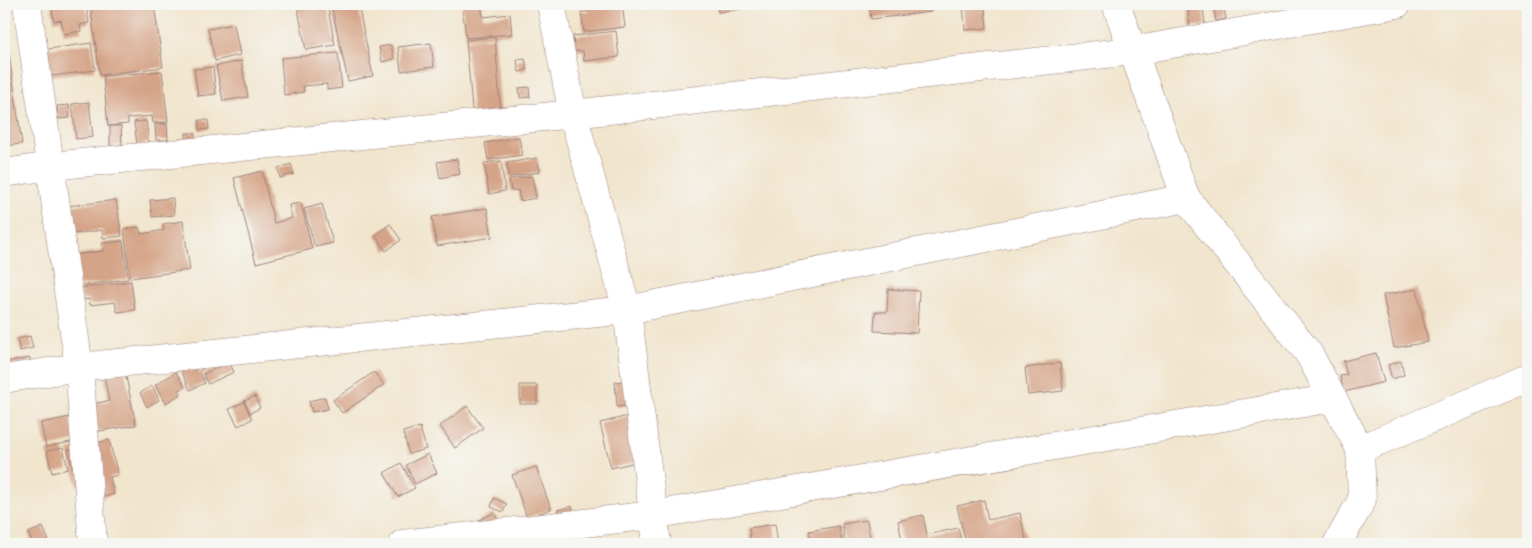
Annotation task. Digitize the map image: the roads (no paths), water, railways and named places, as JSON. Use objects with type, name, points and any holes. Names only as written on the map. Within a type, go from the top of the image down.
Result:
[{"type":"street","points":[[27,4],[79,367],[93,544]]},
{"type":"street","points":[[551,4],[573,114],[628,310],[657,544]]},
{"type":"street","points":[[1116,4],[1186,198],[1309,354],[1360,449],[1362,500],[1337,544]]},
{"type":"street","points":[[4,173],[51,166],[573,114],[1132,51],[1397,4]]},
{"type":"street","points":[[4,378],[79,367],[628,310],[1186,198]]},
{"type":"street","points":[[1360,449],[1528,378]]},
{"type":"street","points":[[403,544],[653,515],[1333,398]]}]
